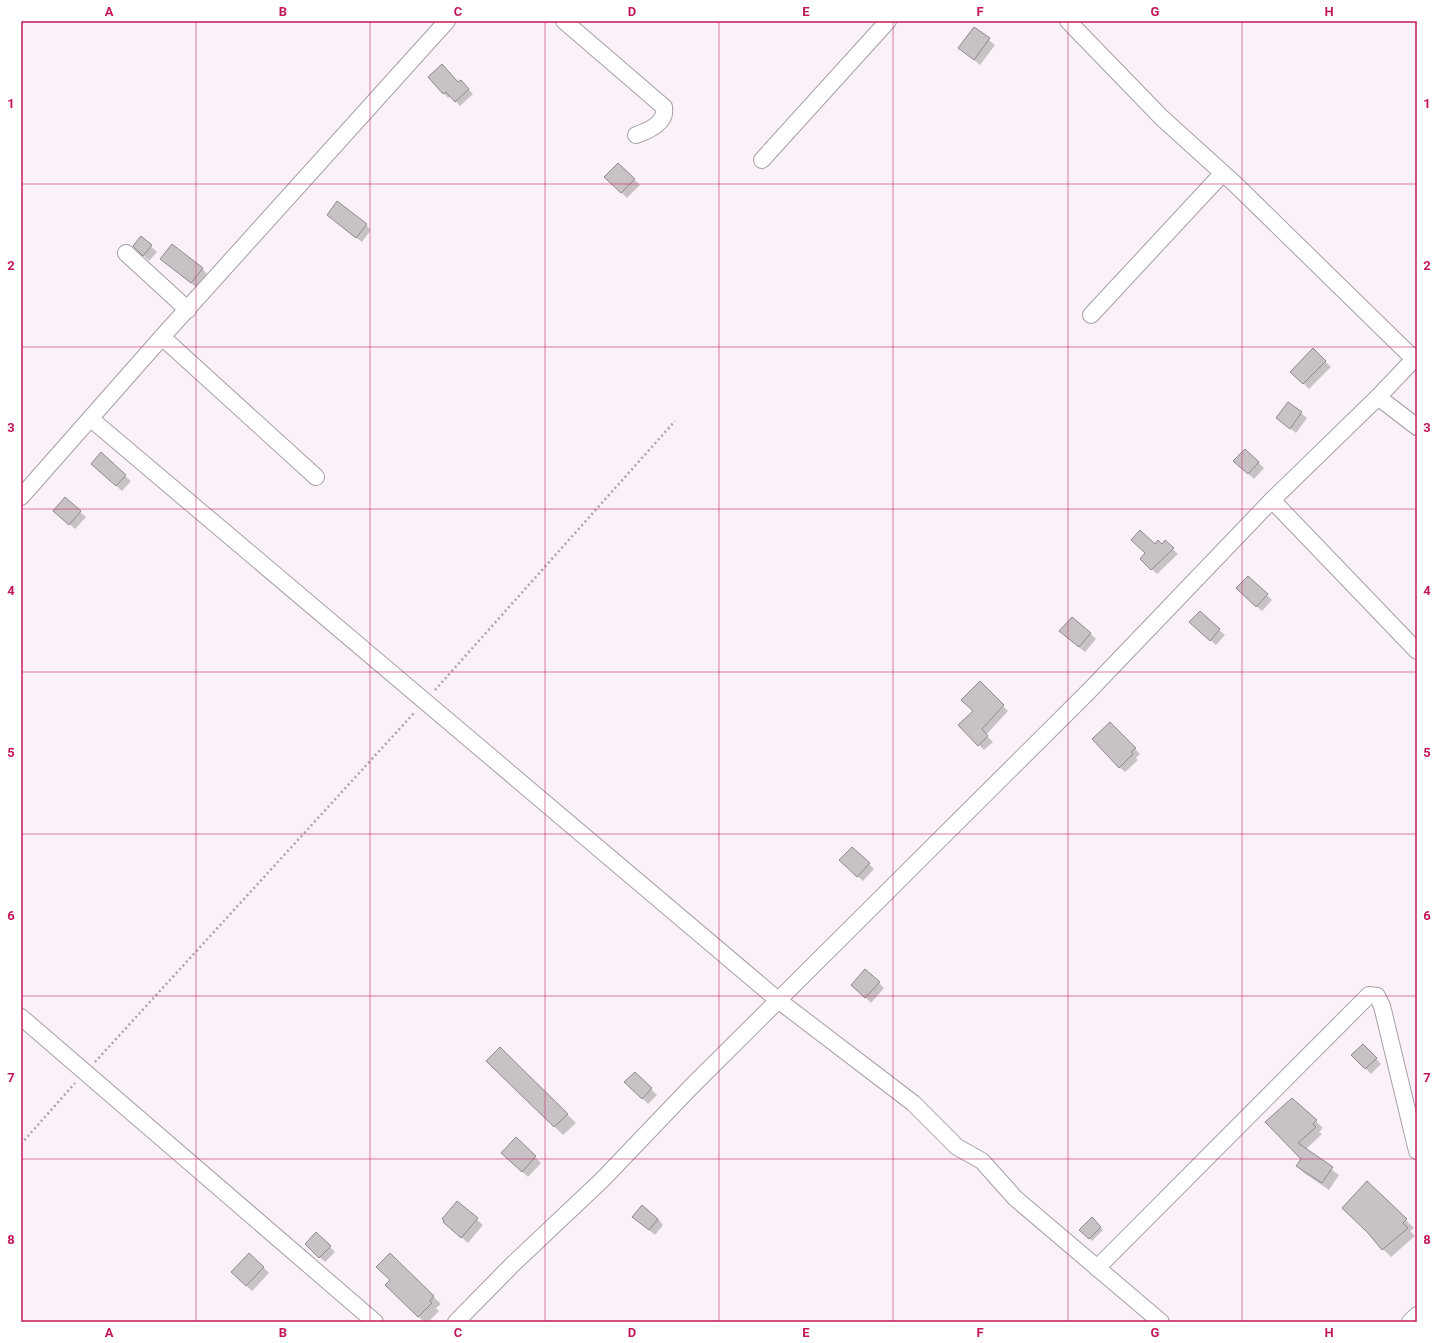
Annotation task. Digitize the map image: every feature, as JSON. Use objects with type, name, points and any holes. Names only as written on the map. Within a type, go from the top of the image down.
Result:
[{"type":"street","points":[[21,497],[162,336],[188,310],[447,21]]},
{"type":"street","points":[[564,21],[664,108],[664,114],[658,124],[648,131],[636,135]]},
{"type":"street","points":[[762,160],[888,21]]},
{"type":"street","points":[[456,1322],[512,1265],[602,1180],[691,1087],[1089,691],[1272,500],[1378,397],[1415,357],[1162,118],[1068,21]]},
{"type":"street","points":[[1091,315],[1222,174]]},
{"type":"street","points":[[126,253],[188,310]]},
{"type":"street","points":[[162,336],[316,477]]},
{"type":"street","points":[[1378,397],[1417,427]]},
{"type":"street","points":[[91,418],[426,700],[778,1000],[913,1103],[951,1141],[982,1161],[1015,1198],[1161,1322]]},
{"type":"street","points":[[1272,500],[1417,651]]},
{"type":"street","points":[[1097,1268],[1369,995],[1377,996],[1382,1006],[1417,1151]]},
{"type":"street","points":[[21,1017],[376,1322]]},
{"type":"street","points":[[1410,1322],[1417,1314]]},
{"type":"path","points":[[21,1144],[426,700],[675,422]]},
{"type":"building","points":[[974,27],[990,38],[974,60],[958,48]]},
{"type":"building","points":[[442,64],[458,82],[461,80],[469,89],[455,102],[446,92],[443,94],[428,77]]},
{"type":"building","points":[[618,163],[635,179],[621,193],[604,177]]},
{"type":"building","points":[[337,201],[367,224],[356,238],[327,215]]},
{"type":"building","points":[[141,236],[152,245],[143,256],[133,246]]},
{"type":"building","points":[[172,244],[203,268],[191,283],[160,259]]},
{"type":"building","points":[[1313,348],[1326,361],[1303,384],[1290,372]]},
{"type":"building","points":[[1288,402],[1302,412],[1290,429],[1276,418]]},
{"type":"building","points":[[1245,449],[1259,462],[1248,474],[1233,461]]},
{"type":"building","points":[[101,452],[126,475],[116,486],[91,464]]},
{"type":"building","points":[[65,497],[81,511],[69,525],[53,511]]},
{"type":"building","points":[[1140,530],[1155,544],[1158,540],[1162,544],[1165,540],[1174,548],[1151,570],[1140,559],[1145,553],[1131,540]]},
{"type":"building","points":[[1248,576],[1268,594],[1256,607],[1236,588]]},
{"type":"building","points":[[1200,611],[1220,629],[1210,641],[1189,622]]},
{"type":"building","points":[[1072,617],[1091,633],[1079,647],[1059,631]]},
{"type":"building","points":[[980,681],[1004,705],[982,729],[988,736],[978,746],[958,725],[973,711],[961,700]]},
{"type":"building","points":[[1110,722],[1136,748],[1131,752],[1133,754],[1119,768],[1092,739]]},
{"type":"building","points":[[852,847],[870,863],[857,877],[839,860]]},
{"type":"building","points":[[865,969],[880,982],[865,998],[851,985]]},
{"type":"building","points":[[1363,1044],[1377,1058],[1365,1069],[1351,1055]]},
{"type":"building","points":[[500,1047],[568,1114],[554,1127],[486,1061]]},
{"type":"building","points":[[635,1072],[652,1088],[642,1099],[624,1082]]},
{"type":"building","points":[[1292,1098],[1317,1120],[1313,1124],[1316,1127],[1298,1143],[1333,1167],[1322,1183],[1296,1166],[1301,1159],[1265,1122]]},
{"type":"building","points":[[516,1137],[536,1156],[522,1172],[501,1153]]},
{"type":"building","points":[[1367,1181],[1407,1219],[1403,1223],[1408,1228],[1382,1250],[1368,1233],[1342,1208]]},
{"type":"building","points":[[457,1201],[478,1218],[461,1238],[443,1222],[444,1221],[442,1219]]},
{"type":"building","points":[[642,1205],[658,1219],[649,1230],[632,1217]]},
{"type":"building","points":[[1092,1217],[1101,1227],[1089,1239],[1079,1230]]},
{"type":"building","points":[[316,1232],[331,1246],[319,1258],[305,1244]]},
{"type":"building","points":[[249,1253],[264,1267],[246,1286],[231,1272]]},
{"type":"building","points":[[390,1253],[434,1296],[430,1301],[432,1303],[418,1317],[385,1285],[390,1280],[376,1267]]}]
